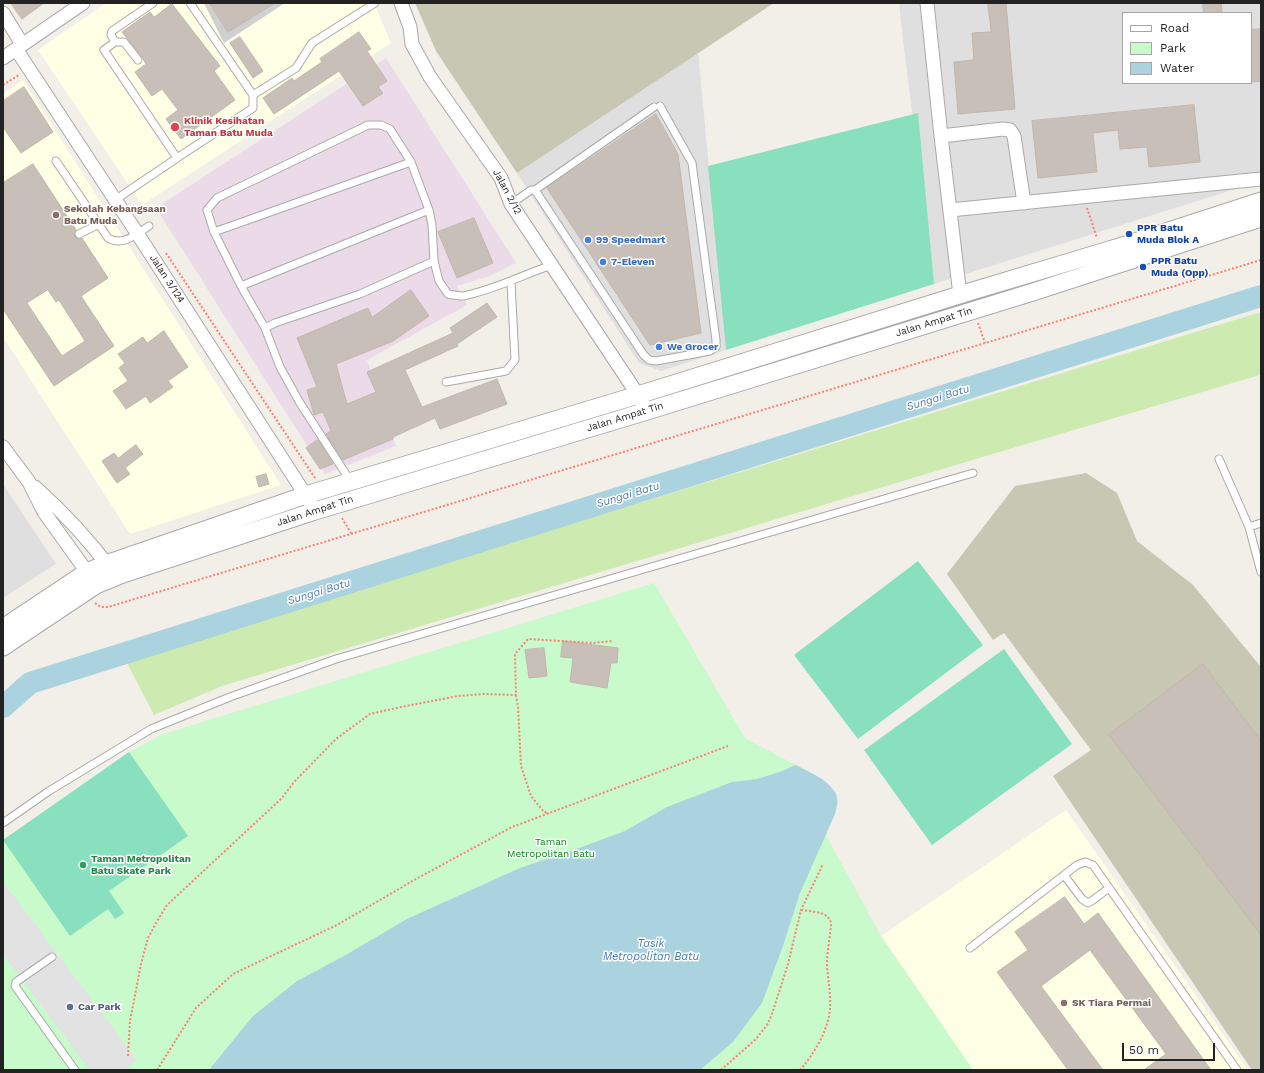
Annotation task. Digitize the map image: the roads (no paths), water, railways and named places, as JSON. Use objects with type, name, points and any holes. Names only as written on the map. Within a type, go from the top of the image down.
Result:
[{"type":"street","points":[[3,58],[83,3]]},
{"type":"street","name":"Jalan 2/12","points":[[401,3],[410,27],[412,44],[430,77],[501,178],[511,204],[638,395],[647,411]]},
{"type":"street","points":[[927,3],[960,295],[966,302],[975,302],[1033,292]]},
{"type":"street","name":"Jalan 3/124","points":[[3,13],[21,45],[28,68],[138,234],[315,511]]},
{"type":"street","points":[[941,136],[1003,129],[1010,130],[1014,136],[1024,203]]},
{"type":"street","points":[[950,210],[1261,179]]},
{"type":"street","name":"Jalan Ampat Tin","points":[[3,628],[90,583],[111,570],[306,495],[1116,248],[1261,201]]},
{"type":"street","name":"Jalan Ampat Tin","points":[[111,570],[315,511],[647,411],[1033,292],[1261,218]]},
{"type":"street","points":[[3,447],[29,482],[44,512],[90,583]]},
{"type":"street","points":[[29,482],[54,504],[111,570]]},
{"type":"street","name":"Jalan Ampat Tin","points":[[3,648],[90,583]]},
{"type":"lane","points":[[115,42],[111,35],[112,31],[153,3]]},
{"type":"lane","points":[[115,200],[253,108],[253,95],[190,3]]},
{"type":"lane","points":[[253,95],[296,68],[312,43],[375,3]]},
{"type":"lane","points":[[138,60],[124,42],[115,42],[104,50],[177,158]]},
{"type":"lane","points":[[511,204],[531,190],[535,190],[657,108],[665,123],[679,140],[692,163],[716,347],[710,351],[656,361],[649,360],[639,348],[535,190]]},
{"type":"lane","points":[[351,482],[300,403],[280,367],[265,328],[241,286],[214,232],[207,210],[217,198],[368,125],[381,125],[390,129],[411,162],[429,210],[432,225],[434,261],[439,281],[448,294],[462,296],[511,282],[536,270],[552,265]]},
{"type":"lane","points":[[56,161],[108,238],[113,241],[127,240],[148,226]]},
{"type":"lane","points":[[214,232],[411,162]]},
{"type":"lane","points":[[241,286],[429,210]]},
{"type":"lane","points":[[79,234],[99,224]]},
{"type":"lane","points":[[265,328],[275,323],[360,294],[434,261]]},
{"type":"lane","points":[[446,382],[506,371],[515,360],[511,282]]},
{"type":"lane","points":[[1219,459],[1249,527],[1261,572]]},
{"type":"lane","points":[[3,823],[49,791],[151,729],[230,697],[336,659],[973,473]]},
{"type":"lane","points":[[1249,527],[1261,523]]},
{"type":"lane","points":[[970,948],[1077,865],[1085,862],[1093,865],[1236,1070]]},
{"type":"lane","points":[[1064,875],[1082,899],[1088,902],[1109,888]]},
{"type":"lane","points":[[52,957],[16,982],[15,986],[75,1070]]},
{"type":"water","name":"Tasik Metropolitan Batu","points":[[796,765],[817,776],[832,787],[837,797],[835,814],[800,893],[783,946],[762,1003],[733,1042],[700,1070],[209,1070],[253,1016],[297,981],[344,956],[407,919],[520,868],[625,831],[667,807],[732,782],[757,779]]},
{"type":"waterway","name":"Sungai Batu","points":[[3,707],[30,683],[1261,296]]},
{"type":"place","name":"Klinik Kesihatan Taman Batu Muda","points":[[175,127]]},
{"type":"place","name":"Sekolah Kebangsaan Batu Muda","points":[[56,215]]},
{"type":"place","name":"PPR Batu Muda Blok A","points":[[1129,234]]},
{"type":"place","name":"99 Speedmart","points":[[588,240]]},
{"type":"place","name":"7-Eleven","points":[[603,262]]},
{"type":"place","name":"PPR Batu Muda (Opp)","points":[[1143,267]]},
{"type":"place","name":"We Grocer","points":[[659,347]]},
{"type":"place","name":"Taman Metropolitan Batu Skate Park","points":[[83,865]]},
{"type":"place","name":"SK Tiara Permai","points":[[1064,1003]]},
{"type":"place","name":"Car Park","points":[[70,1007]]},
{"type":"park label","name":"Taman Metropolitan Batu","points":[[551,848]]}]
